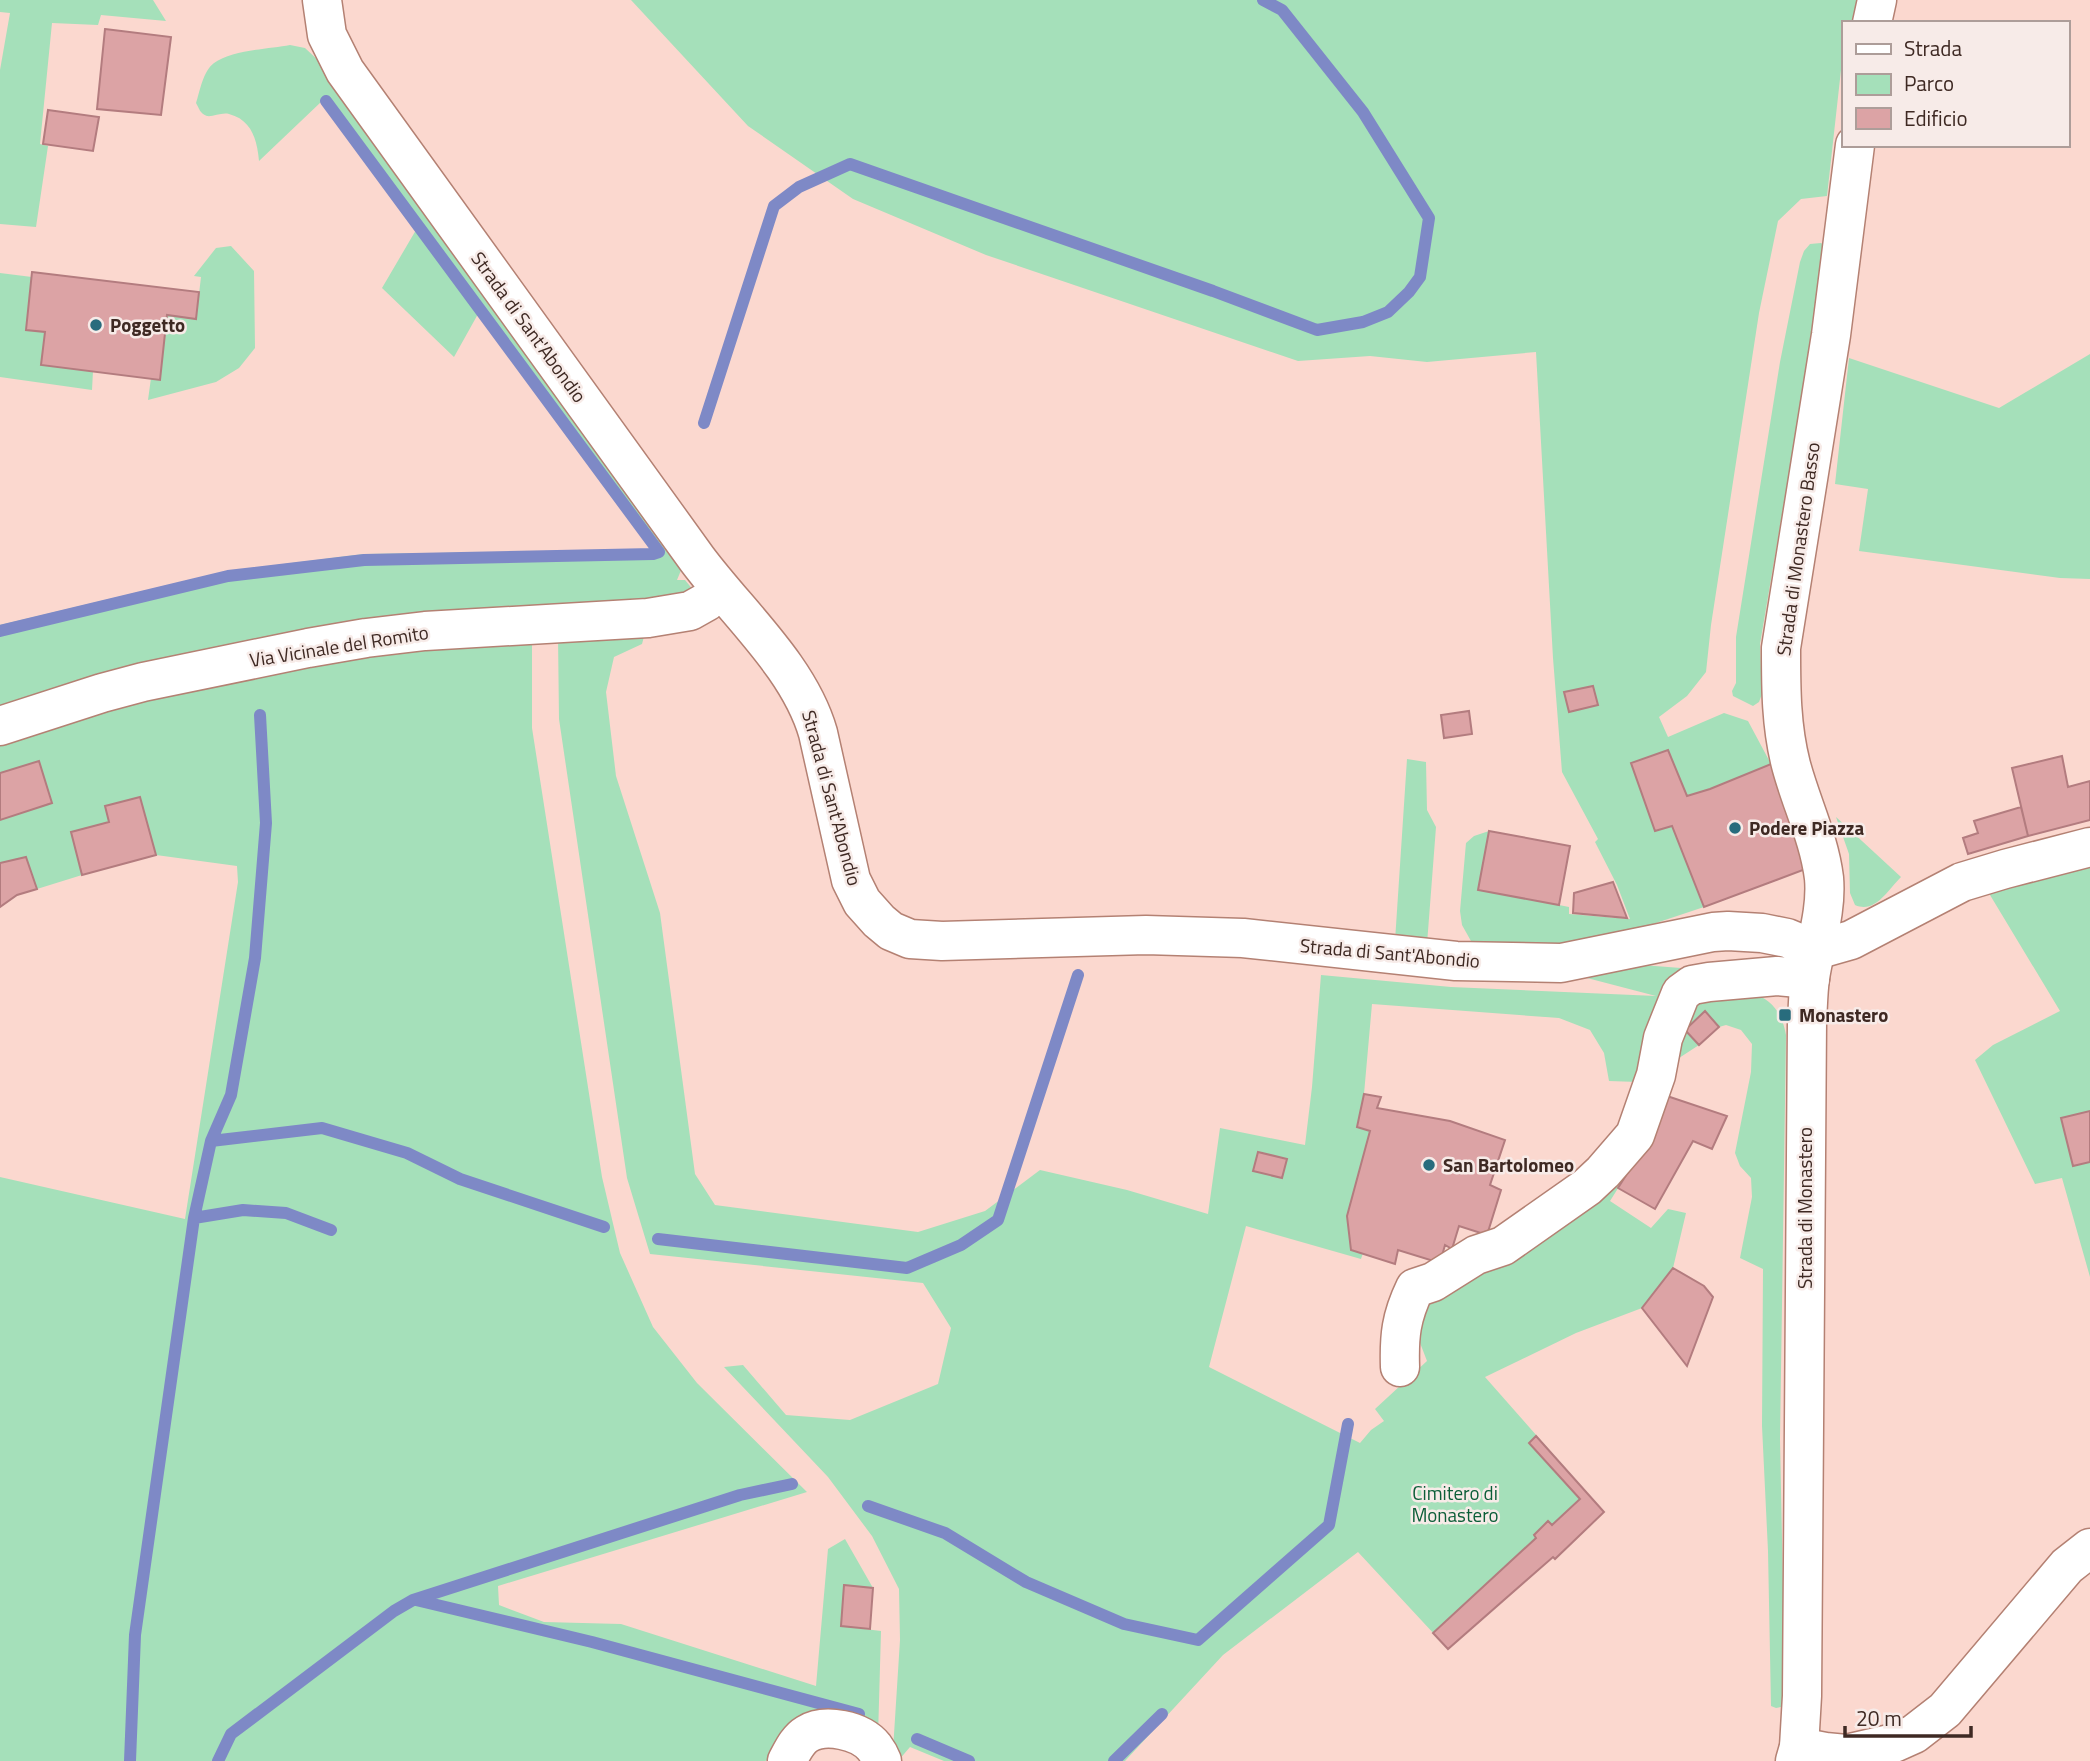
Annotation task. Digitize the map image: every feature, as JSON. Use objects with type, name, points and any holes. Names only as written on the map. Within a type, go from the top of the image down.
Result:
[{"type":"street","name":"Strada di Sant'Abondio","points":[[322,0],[327,36],[345,71],[621,456],[719,589],[781,662],[807,703],[818,733],[851,880],[869,911],[891,931],[900,936],[942,941],[1146,936],[1243,939],[1456,961],[1561,963],[1713,932],[1745,931],[1787,938],[1813,965]]},
{"type":"street","points":[[1872,21],[1877,0]]},
{"type":"street","name":"Strada di Monastero Basso","points":[[1813,965],[1824,881],[1816,841],[1796,782],[1785,734],[1781,648],[1831,335],[1855,147]]},
{"type":"street","name":"Via Vicinale del Romito","points":[[0,726],[133,685],[308,648],[425,631],[648,618],[690,611],[719,589]]},
{"type":"street","points":[[1400,1367],[1399,1335],[1405,1308],[1415,1288],[1433,1282],[1476,1255],[1503,1246],[1587,1187],[1634,1135],[1656,1075],[1663,1038],[1681,993],[1692,985],[1777,976],[1813,965],[1851,940],[1962,882],[2090,847]]},
{"type":"street","name":"Strada di Monastero","points":[[1797,1754],[1802,1696],[1807,1021],[1813,965]]},
{"type":"street","points":[[1797,1754],[1846,1754],[1894,1743],[1914,1734],[1945,1710],[2067,1566],[2090,1548]]},
{"type":"street","points":[[787,1761],[798,1742],[808,1733],[825,1729],[852,1732],[873,1745],[883,1761]]},
{"type":"green space","points":[[0,0],[153,0],[166,21],[101,15],[98,25],[52,23],[40,144],[48,146],[36,227],[0,224],[0,70],[10,13],[0,12]]},
{"type":"green space","points":[[631,0],[1858,0],[1853,21],[1842,21],[1842,61],[1827,196],[1801,199],[1778,221],[1759,313],[1706,672],[1687,696],[1659,717],[1668,737],[1724,713],[1748,721],[1771,764],[1687,796],[1668,750],[1631,763],[1655,831],[1672,826],[1704,907],[1563,954],[1476,950],[1462,925],[1460,911],[1466,843],[1474,836],[1489,831],[1559,905],[1569,907],[1569,914],[1630,919],[1617,885],[1595,842],[1598,839],[1562,772],[1536,352],[1427,362],[1370,356],[1298,361],[986,255],[853,199],[748,126]]},
{"type":"green space","points":[[290,45],[305,48],[321,63],[684,563],[677,580],[685,580],[694,591],[688,598],[253,644],[105,672],[0,709],[0,625],[227,571],[364,554],[653,550],[478,314],[454,357],[382,288],[416,230],[321,102],[259,161],[255,138],[243,121],[226,114],[207,116],[200,111],[196,103],[207,71],[214,63],[240,53]]},
{"type":"green space","points":[[1821,243],[1825,246],[1826,255],[1760,644],[1762,694],[1759,702],[1753,706],[1733,696],[1736,683],[1736,637],[1780,362],[1800,262],[1810,244]]},
{"type":"green space","points":[[231,246],[254,271],[255,348],[239,368],[216,382],[148,400],[151,378],[160,379],[167,315],[196,319],[201,277],[194,276],[216,248]]},
{"type":"green space","points":[[0,273],[32,277],[26,329],[45,332],[93,371],[92,390],[0,377]]},
{"type":"green space","points":[[2090,354],[2090,579],[2060,578],[1859,551],[1868,489],[1835,484],[1849,358],[1999,408]]},
{"type":"green space","name":"Cimitero di Monastero","points":[[645,633],[642,644],[614,657],[606,692],[616,776],[660,913],[695,1174],[715,1205],[918,1232],[985,1211],[1040,1170],[1127,1190],[1208,1214],[1220,1128],[1305,1145],[1321,975],[1451,987],[1656,996],[1587,978],[1629,964],[1681,968],[1664,1005],[1638,1082],[1609,1081],[1604,1053],[1590,1030],[1559,1018],[1372,1004],[1364,1094],[1357,1126],[1370,1131],[1347,1216],[1351,1250],[1363,1253],[1361,1259],[1246,1226],[1209,1367],[1360,1443],[1371,1430],[1384,1421],[1375,1409],[1427,1361],[1417,1335],[1420,1306],[1642,1150],[1610,1201],[1651,1228],[1668,1209],[1686,1213],[1673,1268],[1642,1308],[1576,1333],[1485,1377],[1604,1512],[1448,1649],[1358,1552],[1223,1655],[1125,1761],[944,1761],[910,1747],[898,1761],[893,1750],[900,1640],[899,1589],[872,1536],[828,1477],[724,1367],[743,1365],[786,1415],[850,1420],[938,1384],[951,1328],[923,1283],[650,1254],[627,1178],[559,719],[558,636]]},
{"type":"green space","points":[[532,638],[532,728],[602,1177],[620,1253],[653,1327],[697,1383],[807,1492],[498,1586],[499,1605],[544,1622],[621,1624],[816,1686],[828,1549],[845,1539],[873,1588],[844,1586],[841,1626],[881,1631],[878,1737],[765,1761],[0,1761],[0,1177],[185,1219],[238,882],[237,866],[156,855],[140,797],[109,822],[71,832],[82,875],[37,889],[26,857],[0,863],[0,820],[52,803],[39,762],[0,773],[0,744],[118,702],[280,666]]},
{"type":"green space","points":[[1407,759],[1426,762],[1427,810],[1436,827],[1427,944],[1395,941]]},
{"type":"green space","points":[[1836,817],[1901,877],[1875,904],[1862,907],[1855,905],[1850,893],[1849,854]]},
{"type":"green space","points":[[2090,861],[2090,1277],[2062,1178],[2035,1184],[1975,1060],[1993,1045],[2060,1011],[1987,890]]},
{"type":"green space","points":[[1751,993],[1765,999],[1775,1008],[1786,1035],[1780,1439],[1785,1690],[1784,1703],[1776,1708],[1771,1706],[1762,1426],[1763,1269],[1740,1258],[1752,1197],[1751,1178],[1740,1166],[1735,1153],[1751,1072],[1752,1044],[1741,1030],[1726,1025],[1719,1027],[1705,1011],[1685,1030],[1699,1045],[1676,1060],[1690,1004]]},
{"type":"building","points":[[105,29],[171,37],[161,115],[97,109]]},
{"type":"building","points":[[48,110],[99,117],[93,151],[43,144]]},
{"type":"building","name":"Poggetto","points":[[32,272],[199,292],[196,319],[167,315],[160,380],[41,365],[45,332],[26,330]]},
{"type":"building","points":[[1593,686],[1598,705],[1569,712],[1564,692]]},
{"type":"building","points":[[1469,711],[1472,734],[1444,738],[1441,715]]},
{"type":"building","name":"Podere Piazza","points":[[1668,750],[1687,796],[1771,764],[1811,867],[1704,907],[1672,826],[1655,831],[1631,763]]},
{"type":"building","points":[[2062,756],[2068,787],[2090,781],[2090,820],[2028,836],[2012,768]]},
{"type":"building","points":[[39,761],[52,803],[0,820],[0,773]]},
{"type":"building","points":[[140,797],[156,855],[82,875],[71,832],[109,822],[105,806]]},
{"type":"building","points":[[2021,807],[2028,836],[1968,854],[1963,838],[1978,833],[1974,821]]},
{"type":"building","points":[[1489,831],[1570,846],[1559,905],[1478,890]]},
{"type":"building","points":[[26,857],[37,889],[17,895],[0,907],[0,863]]},
{"type":"building","points":[[1613,882],[1627,918],[1573,913],[1574,893]]},
{"type":"building","points":[[1705,1011],[1719,1027],[1699,1045],[1685,1030]]},
{"type":"building","name":"San Bartolomeo","points":[[1364,1094],[1381,1097],[1377,1108],[1450,1121],[1505,1140],[1490,1185],[1501,1190],[1487,1235],[1459,1226],[1452,1249],[1445,1245],[1440,1263],[1398,1250],[1395,1264],[1351,1250],[1347,1216],[1370,1131],[1357,1127]]},
{"type":"building","points":[[1664,1095],[1727,1116],[1712,1149],[1693,1141],[1655,1209],[1618,1188],[1642,1150]]},
{"type":"building","points":[[2090,1111],[2090,1162],[2073,1166],[2061,1118]]},
{"type":"building","points":[[1258,1152],[1287,1159],[1282,1178],[1253,1171]]},
{"type":"building","points":[[1673,1268],[1704,1286],[1713,1297],[1687,1366],[1642,1308]]},
{"type":"building","points":[[1536,1436],[1604,1512],[1555,1559],[1553,1557],[1448,1649],[1433,1633],[1536,1538],[1534,1535],[1548,1521],[1552,1525],[1580,1499],[1529,1443]]},
{"type":"building","points":[[844,1585],[873,1588],[870,1629],[841,1626]]},
{"type":"waterway","points":[[704,423],[774,206],[799,187],[850,164],[1317,330],[1363,322],[1388,312],[1420,277],[1429,218],[1363,112],[1282,10],[1263,0]]},
{"type":"waterway","points":[[0,631],[228,576],[364,560],[659,552],[326,101]]},
{"type":"waterway","points":[[211,1141],[231,1095],[255,958],[266,823],[260,715]]},
{"type":"waterway","points":[[658,1239],[907,1268],[961,1245],[998,1220],[1078,975]]},
{"type":"waterway","points":[[130,1761],[135,1635],[194,1218],[211,1141],[322,1128],[407,1153],[460,1179],[604,1227]]},
{"type":"waterway","points":[[194,1218],[243,1210],[286,1213],[331,1230]]},
{"type":"waterway","points":[[868,1506],[945,1533],[1026,1582],[1124,1624],[1198,1640],[1329,1525],[1348,1424]]},
{"type":"waterway","points":[[218,1761],[231,1734],[394,1611],[413,1600],[740,1495],[792,1484]]},
{"type":"waterway","points":[[416,1600],[592,1642],[859,1714]]},
{"type":"waterway","points":[[1114,1761],[1162,1714]]},
{"type":"waterway","points":[[917,1739],[969,1761]]},
{"type":"place","name":"Poggetto","points":[[96,325]]},
{"type":"place","name":"Podere Piazza","points":[[1735,828]]},
{"type":"place","name":"Monastero","points":[[1785,1015]]},
{"type":"place","name":"San Bartolomeo","points":[[1429,1165]]}]
